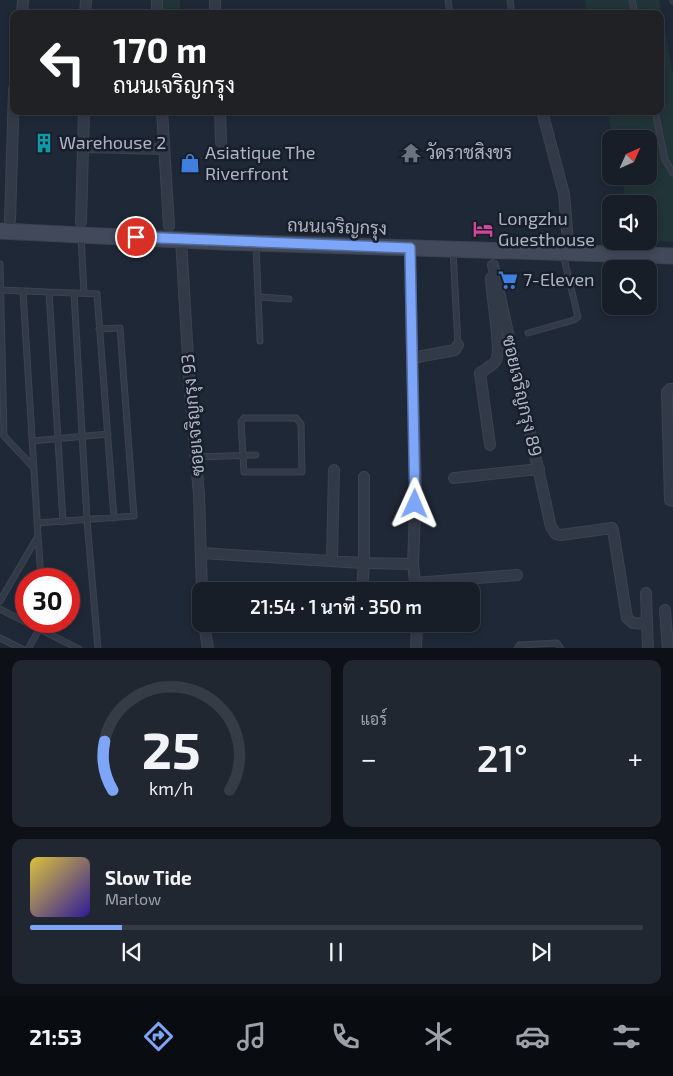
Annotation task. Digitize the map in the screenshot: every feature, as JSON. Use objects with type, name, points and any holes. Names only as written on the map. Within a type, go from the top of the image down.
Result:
[{"type":"main road","name":"ถนนเจริญกรุง","points":[[5,226],[81,229],[180,239],[453,250],[492,258],[566,252],[673,256]]},
{"type":"street","points":[[5,226],[12,115]]},
{"type":"street","points":[[81,229],[84,115]]},
{"type":"street","points":[[162,115],[169,226]]},
{"type":"street","points":[[220,115],[221,142]]},
{"type":"street","points":[[543,115],[564,194],[566,252]]},
{"type":"street","points":[[84,147],[164,149]]},
{"type":"street","name":"ซอยเจริญกรุง 93","points":[[180,239],[196,457],[202,582]]},
{"type":"street","points":[[410,248],[416,485],[413,564],[415,582]]},
{"type":"street","points":[[490,445],[480,373],[493,364],[498,353],[491,295],[490,272],[492,258]]},
{"type":"street","name":"ซอยเจริญกรุง 89","points":[[492,258],[551,527],[556,534],[561,535],[612,528],[614,530],[627,618],[633,623],[647,624]]},
{"type":"street","points":[[412,358],[455,350],[458,345]]},
{"type":"street","points":[[673,389],[667,392],[670,500],[673,501]]},
{"type":"street","points":[[454,478],[539,469]]},
{"type":"street","points":[[332,560],[334,470]]},
{"type":"street","points":[[363,582],[364,477]]},
{"type":"street","points":[[201,553],[364,563],[413,564]]},
{"type":"street","points":[[458,582],[517,575]]},
{"type":"street","points":[[646,593],[648,648]]},
{"type":"street","points":[[665,610],[668,648]]},
{"type":"street","points":[[205,632],[208,648]]},
{"type":"street","points":[[416,648],[417,632]]},
{"type":"lane","points":[[656,115],[665,160],[673,173]]},
{"type":"lane","points":[[81,229],[84,293]]},
{"type":"lane","points":[[256,243],[260,341]]},
{"type":"lane","points":[[453,250],[458,345]]},
{"type":"lane","points":[[528,333],[574,320],[578,317],[566,252]]},
{"type":"lane","points":[[0,264],[4,436],[34,467]]},
{"type":"lane","points":[[1,290],[97,294],[114,518]]},
{"type":"lane","points":[[23,291],[40,568]]},
{"type":"lane","points":[[49,292],[63,522]]},
{"type":"lane","points":[[74,293],[82,436],[98,648]]},
{"type":"lane","points":[[258,297],[289,299]]},
{"type":"lane","points":[[37,523],[134,516],[120,328],[99,330]]},
{"type":"lane","points":[[244,418],[296,418],[299,420],[301,424],[303,469],[300,473],[245,472],[243,470],[242,456],[241,422],[244,418]]},
{"type":"lane","points":[[32,441],[108,434]]},
{"type":"lane","points":[[196,457],[256,455]]},
{"type":"lane","points":[[0,601],[38,536]]},
{"type":"lane","points":[[0,609],[15,616]]},
{"type":"lane","points":[[28,648],[37,633]]},
{"type":"lane","points":[[48,633],[79,648]]},
{"type":"lane","points":[[0,638],[22,648]]},
{"type":"lane","points":[[517,648],[519,645],[558,643],[561,648]]},
{"type":"path","points":[[514,259],[515,240]]},
{"type":"green space","points":[[159,0],[180,0],[180,10],[160,10]]},
{"type":"green space","points":[[585,0],[659,0],[661,10],[586,10]]},
{"type":"green space","points":[[664,26],[673,73],[673,242],[657,241],[657,195],[625,195],[623,185],[658,185],[658,130],[611,130],[608,115],[664,115]]},
{"type":"place","name":"Warehouse 2","points":[[44,143]]},
{"type":"place","name":"วัดราชสิงขร","points":[[411,153]]},
{"type":"place","name":"Asiatique The Riverfront","points":[[190,163]]},
{"type":"place","name":"Longzhu Guesthouse","points":[[483,229]]},
{"type":"place","name":"7-Eleven","points":[[508,280]]},
{"type":"route","points":[[136,237],[223,242],[410,248],[415,504]]}]
